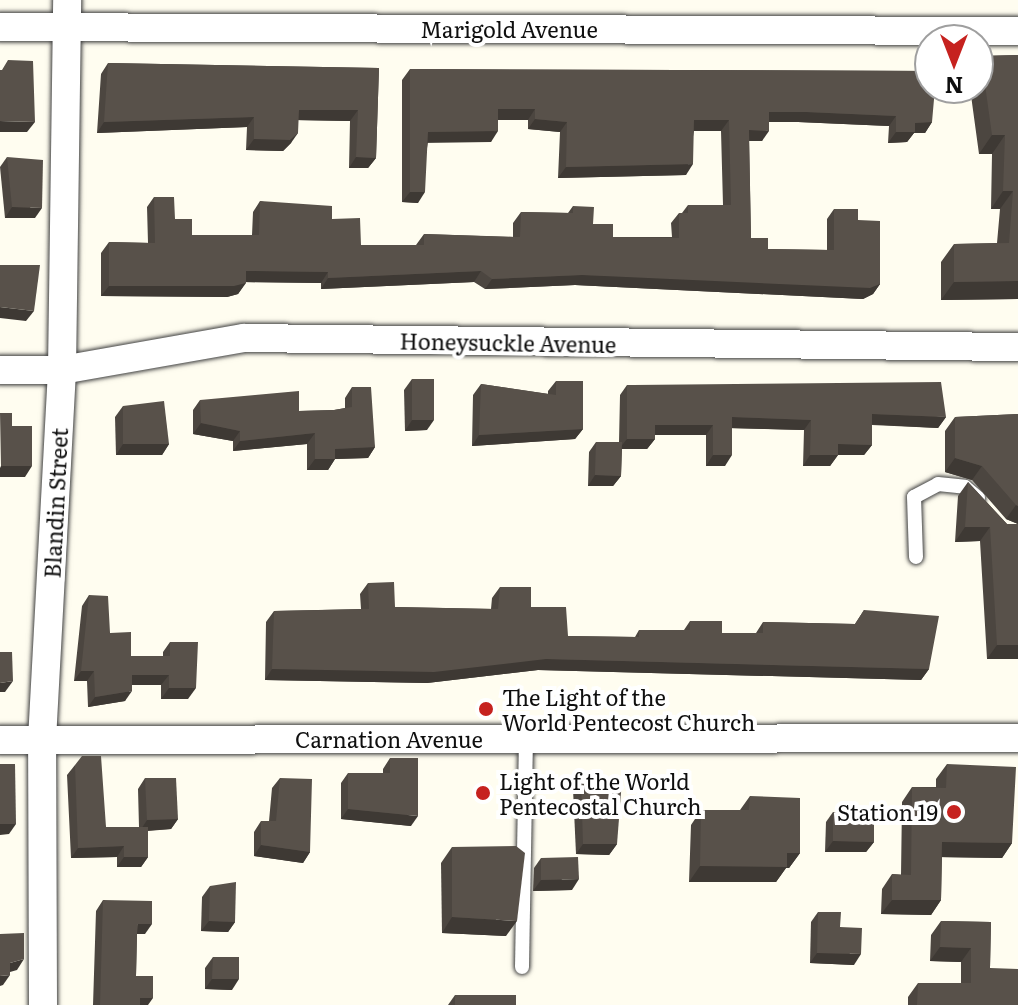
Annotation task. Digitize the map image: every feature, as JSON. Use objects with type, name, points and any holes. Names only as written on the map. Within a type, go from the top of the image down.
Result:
[{"type":"street","name":"Marigold Avenue","points":[[0,27],[66,14],[1018,31]]},
{"type":"street","name":"Blandin Street","points":[[43,1005],[42,740],[62,370],[66,14]]},
{"type":"street","name":"Honeysuckle Avenue","points":[[0,370],[62,370],[244,338],[1018,347]]},
{"type":"street","name":"Carnation Avenue","points":[[0,740],[1018,738]]},
{"type":"lane","points":[[916,557],[914,497],[938,484],[965,487],[993,517]]},
{"type":"lane","points":[[522,967],[526,739]]},
{"type":"building","points":[[1018,55],[1018,281],[954,282],[954,244],[1009,243],[1013,191],[1003,191],[1005,135],[992,135],[988,104],[994,104],[994,56]]},
{"type":"building","points":[[8,60],[33,61],[35,122],[0,121],[0,70]]},
{"type":"building","points":[[108,63],[379,68],[376,158],[356,157],[358,110],[299,110],[298,133],[290,140],[254,139],[254,117],[104,122]]},
{"type":"building","points":[[410,69],[914,71],[914,104],[934,104],[932,122],[915,123],[915,132],[896,132],[896,116],[806,112],[769,112],[769,131],[749,130],[751,238],[768,238],[768,249],[834,250],[834,209],[858,209],[858,220],[880,221],[880,284],[870,288],[582,275],[492,279],[481,271],[328,278],[328,272],[246,271],[246,283],[234,286],[109,286],[109,242],[155,243],[154,197],[174,197],[175,219],[192,219],[192,235],[259,235],[260,201],[332,206],[332,219],[360,218],[361,245],[424,245],[424,234],[520,237],[521,212],[573,213],[573,206],[594,207],[593,224],[613,224],[613,237],[679,238],[679,213],[688,213],[688,205],[731,205],[729,120],[694,120],[693,164],[566,167],[567,122],[535,119],[535,109],[498,109],[498,131],[428,132],[425,192],[410,192]]},
{"type":"building","points":[[7,157],[43,160],[42,208],[12,207]]},
{"type":"building","points":[[0,265],[40,265],[34,311],[0,307]]},
{"type":"building","points":[[412,379],[434,379],[434,420],[412,420]]},
{"type":"building","points":[[556,381],[583,381],[583,429],[479,435],[481,384],[556,395]]},
{"type":"building","points":[[941,382],[946,417],[872,414],[872,445],[838,444],[838,455],[810,455],[811,420],[732,417],[732,455],[713,455],[713,425],[655,425],[655,439],[627,439],[627,385]]},
{"type":"building","points":[[352,387],[371,387],[375,447],[335,449],[335,459],[315,459],[315,433],[240,441],[240,431],[201,423],[200,400],[299,391],[299,411],[334,410],[352,407]]},
{"type":"building","points":[[164,401],[169,444],[123,444],[123,406]]},
{"type":"building","points":[[0,413],[12,413],[12,426],[32,426],[32,466],[1,466]]},
{"type":"building","points":[[1018,414],[1018,506],[982,466],[955,458],[955,417]]},
{"type":"building","points":[[596,442],[622,442],[621,476],[595,475]]},
{"type":"building","points":[[968,482],[1007,524],[1018,524],[1018,645],[997,645],[990,527],[965,527]]},
{"type":"building","points":[[394,582],[395,607],[498,609],[500,587],[531,587],[531,607],[566,607],[568,636],[639,637],[639,630],[690,630],[690,621],[722,621],[722,633],[763,633],[763,622],[855,624],[864,610],[939,616],[929,669],[546,659],[434,672],[272,669],[274,611],[369,609],[368,583]]},
{"type":"building","points":[[89,595],[108,596],[110,633],[131,632],[131,656],[170,656],[170,642],[198,642],[196,688],[169,688],[169,675],[132,675],[132,691],[95,697],[94,671],[81,671]]},
{"type":"building","points":[[0,652],[12,652],[13,681],[0,683]]},
{"type":"building","points":[[82,756],[101,756],[106,827],[148,827],[148,857],[124,857],[124,846],[78,848],[75,765]]},
{"type":"building","points":[[390,758],[418,758],[418,816],[348,809],[348,773],[390,773]]},
{"type":"building","points":[[0,764],[15,764],[16,824],[0,824]]},
{"type":"building","points":[[947,764],[1016,767],[1012,843],[942,842],[941,900],[892,900],[892,874],[911,875],[912,787],[946,788]]},
{"type":"building","points":[[145,778],[176,778],[178,819],[147,820]]},
{"type":"building","points":[[280,778],[312,779],[310,852],[261,845],[261,821],[276,821]]},
{"type":"building","points":[[581,779],[622,780],[617,844],[583,844]]},
{"type":"building","points":[[750,796],[800,798],[800,853],[787,853],[787,867],[700,866],[701,810],[749,810]]},
{"type":"building","points":[[833,812],[874,812],[874,842],[833,841]]},
{"type":"building","points":[[516,846],[525,853],[517,921],[452,917],[452,847]]},
{"type":"building","points":[[578,857],[579,879],[541,880],[541,858]]},
{"type":"building","points":[[236,882],[235,922],[209,921],[210,886]]},
{"type":"building","points":[[103,900],[152,901],[152,924],[138,924],[136,976],[153,976],[153,998],[140,998],[140,1005],[100,1005]]},
{"type":"building","points":[[818,912],[841,912],[840,927],[862,928],[861,954],[817,953]]},
{"type":"building","points":[[941,921],[991,922],[990,968],[1018,969],[1018,1005],[917,1005],[918,983],[971,983],[971,948],[940,947]]},
{"type":"building","points":[[24,933],[24,959],[10,963],[10,975],[0,976],[0,934]]},
{"type":"building","points":[[213,957],[239,957],[239,979],[212,979]]},
{"type":"building","points":[[455,995],[516,995],[516,1005],[455,1005]]},
{"type":"place","name":"The Light of the World Pentecost Church","points":[[486,709]]},
{"type":"place","name":"Light of the World Pentecostal Church","points":[[483,793]]},
{"type":"place","name":"Station 19","points":[[954,812]]}]
